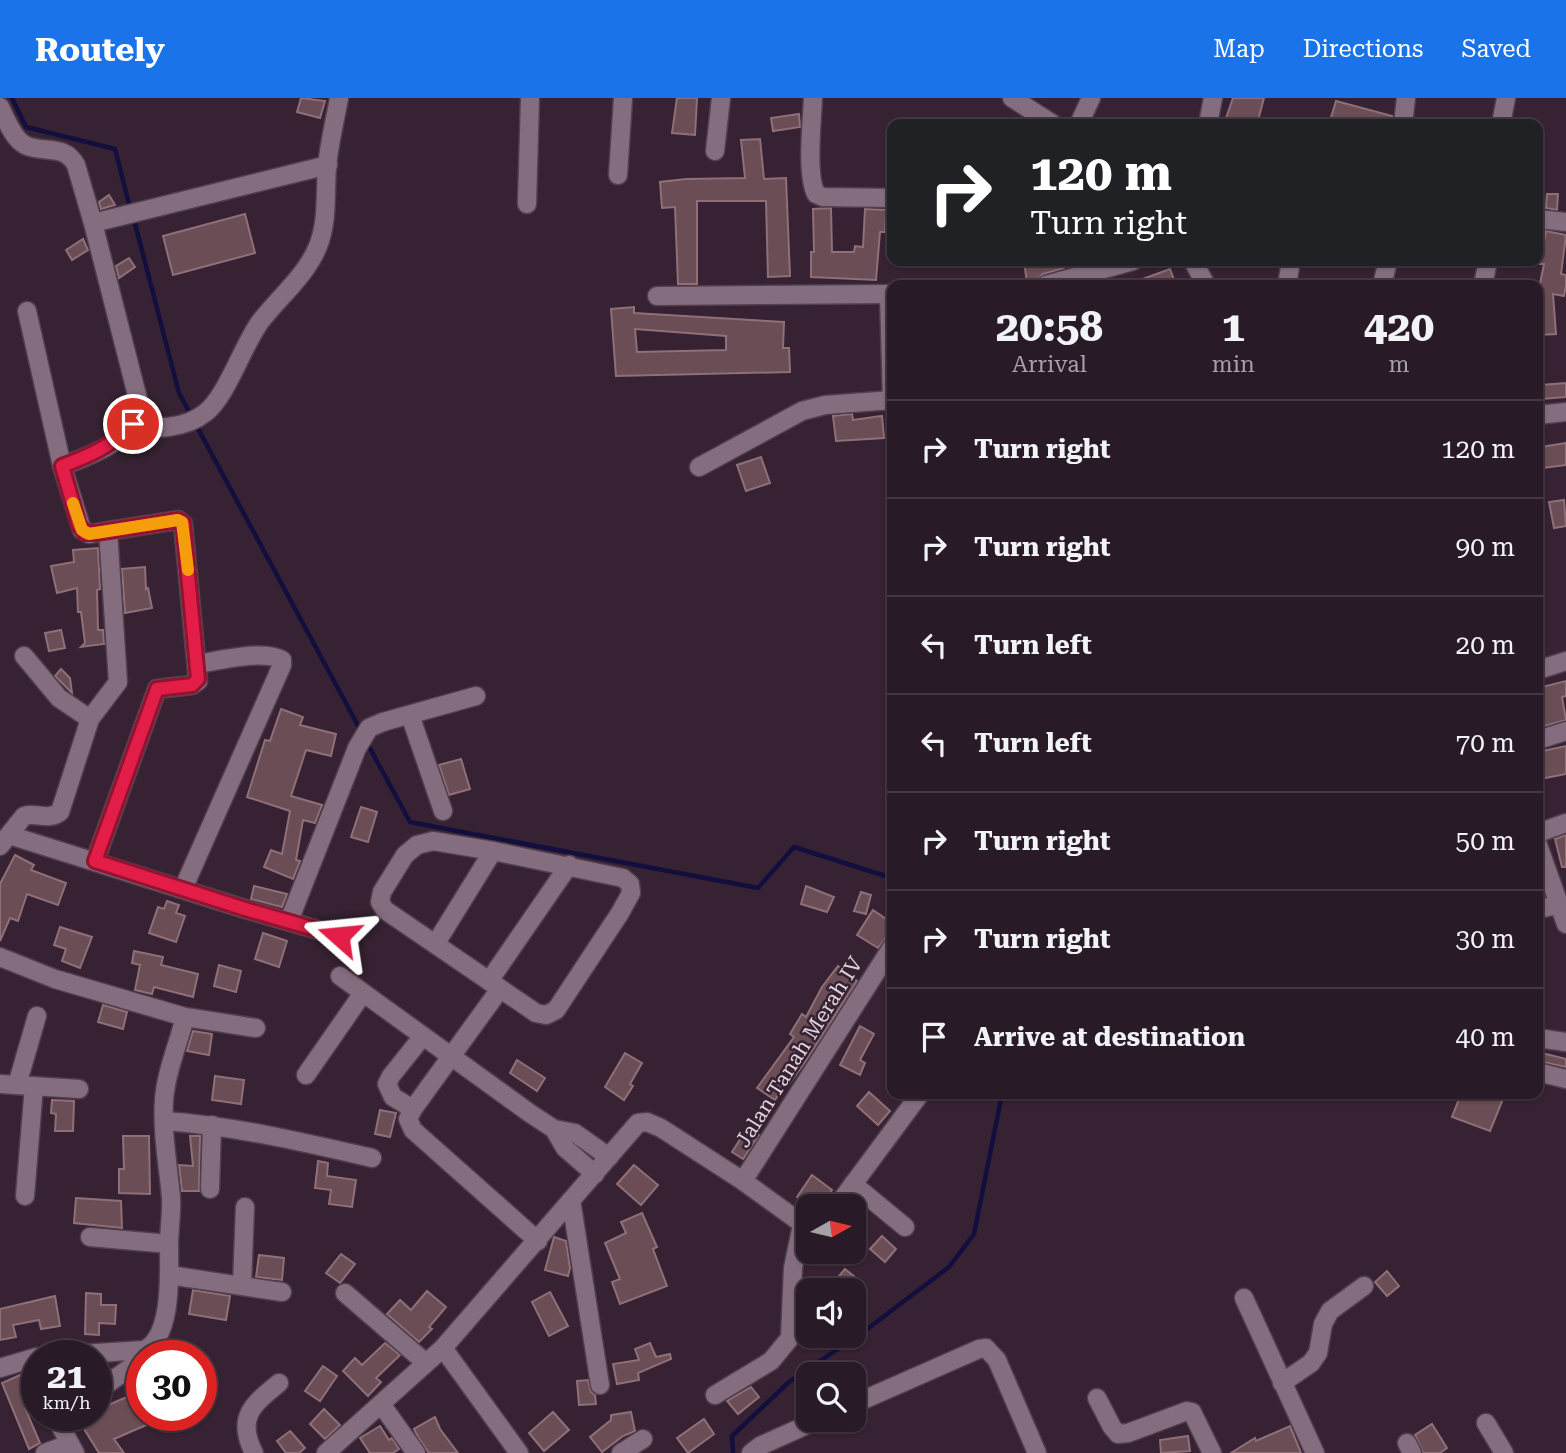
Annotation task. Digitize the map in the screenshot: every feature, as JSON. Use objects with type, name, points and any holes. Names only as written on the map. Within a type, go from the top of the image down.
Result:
[{"type":"street","points":[[133,424],[148,428],[183,422],[207,411],[259,323],[302,274],[323,231],[328,165],[339,98]]},
{"type":"street","points":[[527,204],[530,98]]},
{"type":"street","points":[[618,175],[623,98]]},
{"type":"street","points":[[715,151],[721,98]]},
{"type":"street","points":[[813,98],[810,149],[813,188],[816,194],[823,197],[887,198]]},
{"type":"street","points":[[1012,98],[1039,119]]},
{"type":"street","points":[[1081,119],[1091,98]]},
{"type":"street","points":[[1209,119],[1213,98]]},
{"type":"street","points":[[1404,119],[1406,98]]},
{"type":"street","points":[[1502,119],[1506,98]]},
{"type":"street","points":[[0,107],[18,140],[24,145],[62,151],[72,158],[93,223],[138,399],[137,417],[133,424],[111,444],[98,453],[62,466]]},
{"type":"street","points":[[93,223],[328,165]]},
{"type":"street","points":[[1543,220],[1566,222]]},
{"type":"street","points":[[1064,280],[1115,266]]},
{"type":"street","points":[[657,296],[887,294]]},
{"type":"street","points":[[27,311],[62,466],[82,530],[89,534],[178,520],[183,523],[197,683],[157,689],[95,861]]},
{"type":"street","points":[[699,467],[802,411],[825,405],[887,400]]},
{"type":"street","points":[[1543,414],[1566,412]]},
{"type":"street","points":[[108,531],[118,675],[116,686],[90,719],[60,812],[51,817],[26,815],[9,834],[339,936]]},
{"type":"street","points":[[24,656],[59,698],[90,719]]},
{"type":"street","points":[[183,889],[282,660],[277,657],[251,656],[197,664]]},
{"type":"street","points":[[1543,668],[1566,661]]},
{"type":"street","points":[[289,921],[364,735],[377,723],[476,696]]},
{"type":"street","points":[[410,715],[443,811]]},
{"type":"street","points":[[1543,739],[1566,732]]},
{"type":"street","points":[[1543,831],[1566,823]]},
{"type":"street","points":[[443,842],[569,866],[623,878],[630,884],[631,893],[568,994],[556,1010],[546,1015],[536,1013],[385,910],[380,902],[382,891],[405,855],[417,845],[443,842]]},
{"type":"street","points":[[436,943],[493,851]]},
{"type":"street","points":[[1543,859],[1566,924]]},
{"type":"street","points":[[538,1241],[413,1130],[408,1119],[453,1057],[569,866]]},
{"type":"street","points":[[1543,908],[1559,905]]},
{"type":"street","name":"Jalan Tanah Merah IV","points":[[743,1181],[887,955]]},
{"type":"street","points":[[0,957],[55,979],[185,1017],[256,1028]]},
{"type":"street","points":[[340,976],[554,1129],[565,1148],[595,1174]]},
{"type":"street","points":[[306,1075],[363,993]]},
{"type":"street","points":[[25,1196],[17,1085],[37,1016]]},
{"type":"street","points":[[156,1340],[166,1316],[169,1275],[171,1198],[164,1147],[166,1080],[185,1017]]},
{"type":"street","points":[[413,1109],[393,1097],[387,1084],[423,1036]]},
{"type":"street","points":[[1543,1039],[1566,1042]]},
{"type":"street","points":[[1543,1073],[1566,1079]]},
{"type":"street","points":[[17,1085],[79,1090]]},
{"type":"street","points":[[846,1194],[916,1099]]},
{"type":"street","points":[[164,1121],[212,1125],[372,1158]]},
{"type":"street","points":[[326,1453],[443,1348],[538,1241],[635,1125],[647,1122],[661,1128],[743,1181],[796,1219]]},
{"type":"street","points":[[210,1189],[212,1125]]},
{"type":"street","points":[[554,1129],[575,1133],[609,1157]]},
{"type":"street","points":[[853,1184],[905,1227]]},
{"type":"street","points":[[571,1200],[600,1385]]},
{"type":"street","points":[[242,1285],[245,1207]]},
{"type":"street","points":[[90,1237],[169,1244]]},
{"type":"street","points":[[715,1395],[771,1361],[790,1338],[793,1268],[796,1258]]},
{"type":"street","points":[[169,1275],[282,1292]]},
{"type":"street","points":[[1282,1383],[1311,1363],[1318,1353],[1323,1324],[1330,1311],[1364,1286]]},
{"type":"street","points":[[345,1293],[426,1363]]},
{"type":"street","points":[[1244,1298],[1315,1453]]},
{"type":"street","points":[[443,1348],[519,1453]]},
{"type":"street","points":[[866,1399],[986,1348],[997,1360],[1034,1452]]},
{"type":"street","points":[[254,1453],[245,1431],[246,1421],[257,1401],[279,1383]]},
{"type":"street","points":[[1097,1398],[1118,1434],[1128,1433],[1187,1411],[1192,1412],[1212,1453]]},
{"type":"street","points":[[381,1404],[416,1453]]},
{"type":"street","points":[[1486,1423],[1504,1453]]},
{"type":"street","points":[[751,1453],[796,1430]]},
{"type":"street","points":[[45,1453],[72,1448],[64,1431]]},
{"type":"street","points":[[621,1453],[643,1439]]},
{"type":"building","points":[[301,98],[325,101],[320,118],[297,112]]},
{"type":"building","points":[[677,98],[697,98],[695,135],[672,133]]},
{"type":"building","points":[[1233,98],[1264,98],[1258,119],[1226,119]]},
{"type":"building","points":[[1336,101],[1392,116],[1392,119],[1331,119]]},
{"type":"building","points":[[799,114],[800,127],[773,131],[771,118]]},
{"type":"building","points":[[760,139],[764,179],[786,178],[790,276],[768,277],[766,201],[697,201],[697,284],[678,284],[675,207],[662,208],[660,182],[745,178],[741,140]]},
{"type":"building","points":[[1547,194],[1558,194],[1557,210],[1546,208]]},
{"type":"building","points":[[109,195],[115,205],[101,209],[99,202]]},
{"type":"building","points":[[831,208],[832,252],[854,252],[855,246],[863,247],[865,209],[886,210],[885,232],[880,232],[876,280],[811,277],[811,252],[814,252],[813,209]]},
{"type":"building","points":[[245,214],[255,253],[173,275],[163,236]]},
{"type":"building","points":[[1546,231],[1566,235],[1561,274],[1566,275],[1564,296],[1553,294],[1556,334],[1543,335],[1543,280],[1541,280],[1544,264]]},
{"type":"building","points":[[83,239],[88,250],[72,260],[66,250]]},
{"type":"building","points":[[129,258],[135,267],[119,278],[116,266]]},
{"type":"building","points":[[1025,266],[1064,266],[1043,274],[1037,280],[1027,280]]},
{"type":"building","points":[[1170,269],[1174,280],[1140,280]]},
{"type":"building","points":[[634,307],[634,313],[784,322],[783,348],[789,348],[790,372],[616,376],[611,309]],"holes":[[[635,329],[726,336],[726,350],[637,352]]]},
{"type":"building","points":[[1566,383],[1566,397],[1543,399],[1543,385]]},
{"type":"building","points":[[852,414],[853,420],[882,416],[884,438],[836,441],[833,416]]},
{"type":"building","points":[[1566,443],[1566,465],[1543,468],[1543,447]]},
{"type":"building","points":[[761,457],[770,483],[746,491],[737,465]]},
{"type":"building","points":[[1564,500],[1566,526],[1554,528],[1549,502]]},
{"type":"building","points":[[98,548],[98,630],[103,630],[104,644],[81,647],[85,643],[81,612],[78,612],[77,588],[57,593],[51,566],[74,562],[73,550]]},
{"type":"building","points":[[145,567],[146,589],[148,588],[152,608],[125,613],[122,569]]},
{"type":"building","points":[[61,630],[65,648],[49,651],[45,633]]},
{"type":"building","points":[[61,669],[70,678],[72,693],[55,676]]},
{"type":"building","points":[[1566,681],[1566,696],[1562,697],[1566,720],[1543,727],[1543,687]]},
{"type":"building","points":[[281,709],[303,717],[300,725],[336,734],[331,756],[306,750],[291,796],[322,805],[315,823],[303,820],[296,860],[300,861],[293,879],[264,867],[271,850],[282,854],[290,811],[247,797],[265,740],[270,741]]},
{"type":"building","points":[[1566,746],[1566,774],[1543,778],[1543,751]]},
{"type":"building","points":[[461,759],[470,789],[449,795],[439,765]]},
{"type":"building","points":[[361,807],[377,812],[368,842],[351,837]]},
{"type":"building","points":[[1566,835],[1566,867],[1562,867],[1555,839]]},
{"type":"building","points":[[15,855],[34,865],[31,870],[66,883],[58,905],[27,894],[18,921],[10,918],[0,941],[0,884]]},
{"type":"building","points":[[254,886],[287,894],[282,907],[251,899]]},
{"type":"building","points":[[806,886],[834,897],[827,912],[801,904]]},
{"type":"building","points":[[861,892],[871,895],[866,914],[854,911]]},
{"type":"building","points":[[167,901],[179,905],[176,913],[185,916],[176,942],[149,933],[158,907],[164,909]]},
{"type":"building","points":[[873,910],[887,920],[887,936],[878,948],[857,935]]},
{"type":"building","points":[[60,927],[92,937],[80,968],[62,961],[66,949],[54,945]]},
{"type":"building","points":[[263,933],[287,941],[279,967],[255,959]]},
{"type":"building","points":[[134,951],[163,957],[161,965],[198,974],[193,997],[154,987],[152,994],[135,990],[140,965],[132,963]]},
{"type":"building","points":[[219,965],[241,971],[236,992],[214,986]]},
{"type":"building","points":[[838,966],[857,981],[805,1062],[790,1083],[787,1081],[775,1100],[757,1088],[794,1037],[790,1034],[802,1014],[806,1017],[822,987]]},
{"type":"building","points":[[103,1005],[127,1012],[123,1029],[98,1022]]},
{"type":"building","points":[[860,1026],[874,1034],[860,1060],[865,1063],[860,1075],[840,1065]]},
{"type":"building","points":[[193,1031],[212,1034],[209,1055],[187,1051]]},
{"type":"building","points":[[625,1053],[642,1063],[624,1100],[605,1087]]},
{"type":"building","points":[[1543,1053],[1566,1059],[1566,1067],[1543,1062]]},
{"type":"building","points":[[517,1060],[545,1078],[537,1091],[510,1073]]},
{"type":"building","points":[[215,1076],[244,1080],[241,1104],[212,1100]]},
{"type":"building","points":[[869,1092],[890,1111],[878,1125],[857,1106]]},
{"type":"building","points":[[1459,1099],[1503,1099],[1490,1131],[1452,1117]]},
{"type":"building","points":[[52,1100],[74,1101],[73,1131],[55,1131],[56,1114],[51,1113]]},
{"type":"building","points":[[380,1110],[396,1113],[390,1137],[375,1134]]},
{"type":"building","points":[[748,1127],[759,1135],[743,1159],[732,1152]]},
{"type":"building","points":[[123,1136],[149,1136],[150,1194],[119,1193],[119,1169],[124,1169]]},
{"type":"building","points":[[190,1136],[200,1136],[199,1191],[182,1191],[179,1165],[193,1166]]},
{"type":"building","points":[[318,1161],[328,1163],[327,1176],[356,1180],[352,1207],[329,1204],[331,1190],[315,1188]]},
{"type":"building","points":[[634,1165],[658,1185],[641,1205],[617,1184]]},
{"type":"building","points":[[812,1175],[832,1190],[829,1194],[799,1194]]},
{"type":"building","points":[[76,1198],[121,1201],[122,1228],[74,1223]]},
{"type":"building","points":[[642,1213],[657,1247],[653,1249],[667,1286],[620,1304],[612,1282],[620,1279],[605,1243],[626,1233],[621,1222]]},
{"type":"building","points":[[882,1236],[896,1249],[885,1262],[870,1249]]},
{"type":"building","points":[[554,1237],[566,1241],[570,1268],[568,1276],[545,1270]]},
{"type":"building","points":[[341,1254],[355,1264],[340,1283],[326,1273]]},
{"type":"building","points":[[259,1255],[284,1258],[282,1280],[256,1277]]},
{"type":"building","points":[[845,1269],[856,1278],[837,1278]]},
{"type":"building","points":[[1387,1271],[1399,1286],[1387,1296],[1375,1282]]},
{"type":"building","points":[[193,1290],[230,1296],[226,1320],[189,1314]]},
{"type":"building","points":[[427,1291],[446,1307],[429,1327],[432,1329],[419,1342],[387,1314],[400,1300],[411,1310]]},
{"type":"building","points":[[550,1292],[568,1326],[549,1336],[532,1302]]},
{"type":"building","points":[[86,1293],[101,1294],[101,1305],[116,1305],[115,1324],[99,1323],[99,1335],[85,1334]]},
{"type":"building","points":[[55,1296],[60,1326],[41,1329],[39,1320],[13,1325],[16,1337],[0,1340],[0,1309]]},
{"type":"building","points":[[385,1343],[400,1355],[376,1378],[381,1382],[368,1396],[343,1371],[355,1358],[362,1365]]},
{"type":"building","points":[[650,1343],[656,1357],[670,1354],[671,1359],[638,1373],[639,1380],[617,1384],[613,1364],[639,1360],[635,1349]]},
{"type":"building","points":[[323,1366],[337,1376],[320,1401],[305,1391]]},
{"type":"building","points":[[20,1375],[21,1377],[21,1429],[2,1383]]},
{"type":"building","points":[[588,1380],[596,1404],[579,1405],[577,1381]]},
{"type":"building","points":[[751,1387],[759,1397],[738,1414],[727,1401]]},
{"type":"building","points":[[126,1397],[126,1431],[132,1431],[114,1439],[124,1453],[99,1453],[85,1431],[112,1431],[112,1403]]},
{"type":"building","points":[[324,1409],[340,1425],[325,1439],[310,1424]]},
{"type":"building","points":[[553,1412],[569,1430],[544,1451],[529,1433]]},
{"type":"building","points":[[631,1412],[635,1431],[623,1436],[602,1452],[590,1437],[611,1420],[611,1415]]},
{"type":"building","points":[[435,1417],[440,1429],[458,1453],[429,1453],[418,1437],[414,1429]]},
{"type":"building","points":[[704,1419],[714,1434],[688,1453],[677,1438]]},
{"type":"building","points":[[1432,1424],[1447,1448],[1440,1453],[1423,1453],[1415,1435]]},
{"type":"building","points":[[380,1426],[399,1449],[393,1453],[370,1453],[360,1438]]},
{"type":"building","points":[[1290,1426],[1301,1453],[1231,1453],[1255,1438],[1256,1441]]},
{"type":"building","points":[[22,1431],[35,1431],[40,1443],[29,1449]]},
{"type":"building","points":[[290,1431],[305,1448],[299,1453],[286,1453],[277,1441]]},
{"type":"building","points":[[1188,1436],[1190,1451],[1161,1453],[1160,1440]]},
{"type":"waterway","points":[[12,98],[26,127],[115,149],[130,208]]},
{"type":"waterway","points":[[133,216],[179,393],[191,415]]},
{"type":"waterway","points":[[195,423],[362,733]]},
{"type":"waterway","points":[[366,741],[410,822],[758,888],[794,847],[887,876]]},
{"type":"waterway","points":[[733,1453],[732,1436],[789,1382],[866,1330],[949,1267],[974,1234],[1001,1099]]},
{"type":"slow traffic","points":[[73,503],[79,525],[89,534],[178,520],[182,522],[188,570]]},
{"type":"route","points":[[133,424],[98,453],[62,466],[79,525],[85,533],[178,520],[183,523],[198,681],[192,685],[157,689],[95,861],[339,936]]}]
